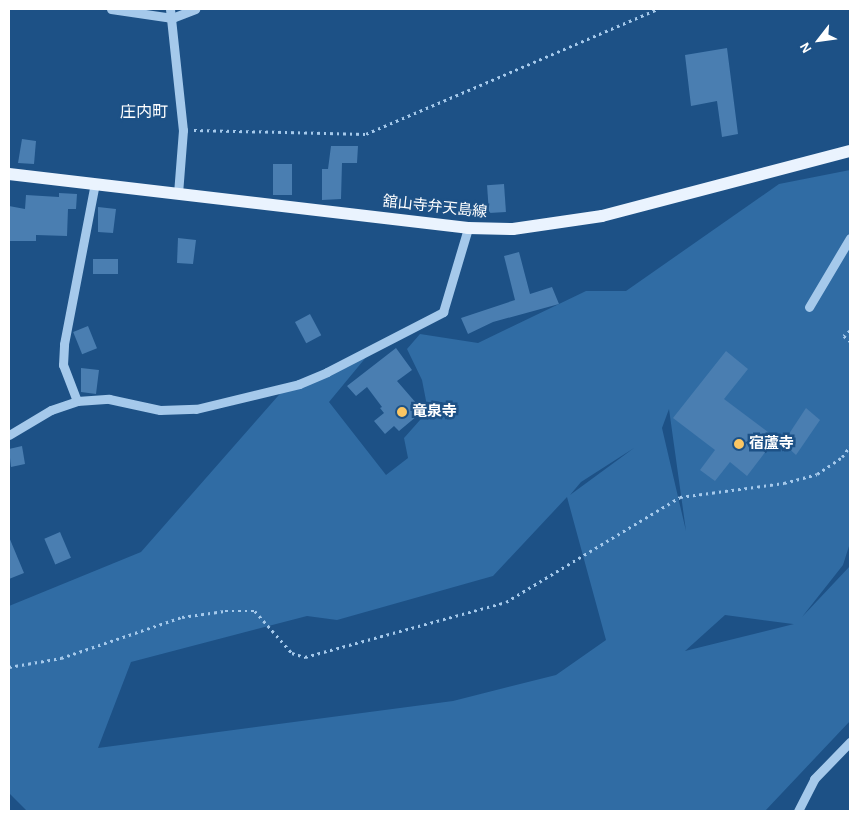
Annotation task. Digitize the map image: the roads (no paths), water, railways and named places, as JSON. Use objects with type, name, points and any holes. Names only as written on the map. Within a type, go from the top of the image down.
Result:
[{"type":"main road","name":"舘山寺弁天島線","points":[[9,174],[468,228],[528,228],[580,221],[850,151]]},
{"type":"street","points":[[111,9],[172,18],[195,9]]},
{"type":"street","points":[[170,9],[183,130],[178,193]]},
{"type":"street","points":[[77,402],[64,366],[64,344],[95,183]]},
{"type":"street","points":[[9,435],[50,410],[77,402],[109,399],[160,410],[196,410],[299,384],[327,372],[443,312],[468,228]]},
{"type":"street","points":[[809,308],[850,238]]},
{"type":"street","points":[[798,811],[814,779],[850,742]]},
{"type":"place","name":"竜泉寺","points":[[402,412]]},
{"type":"place","name":"宿蘆寺","points":[[739,444]]},
{"type":"district","name":"庄内町","points":[[144,112]]}]
